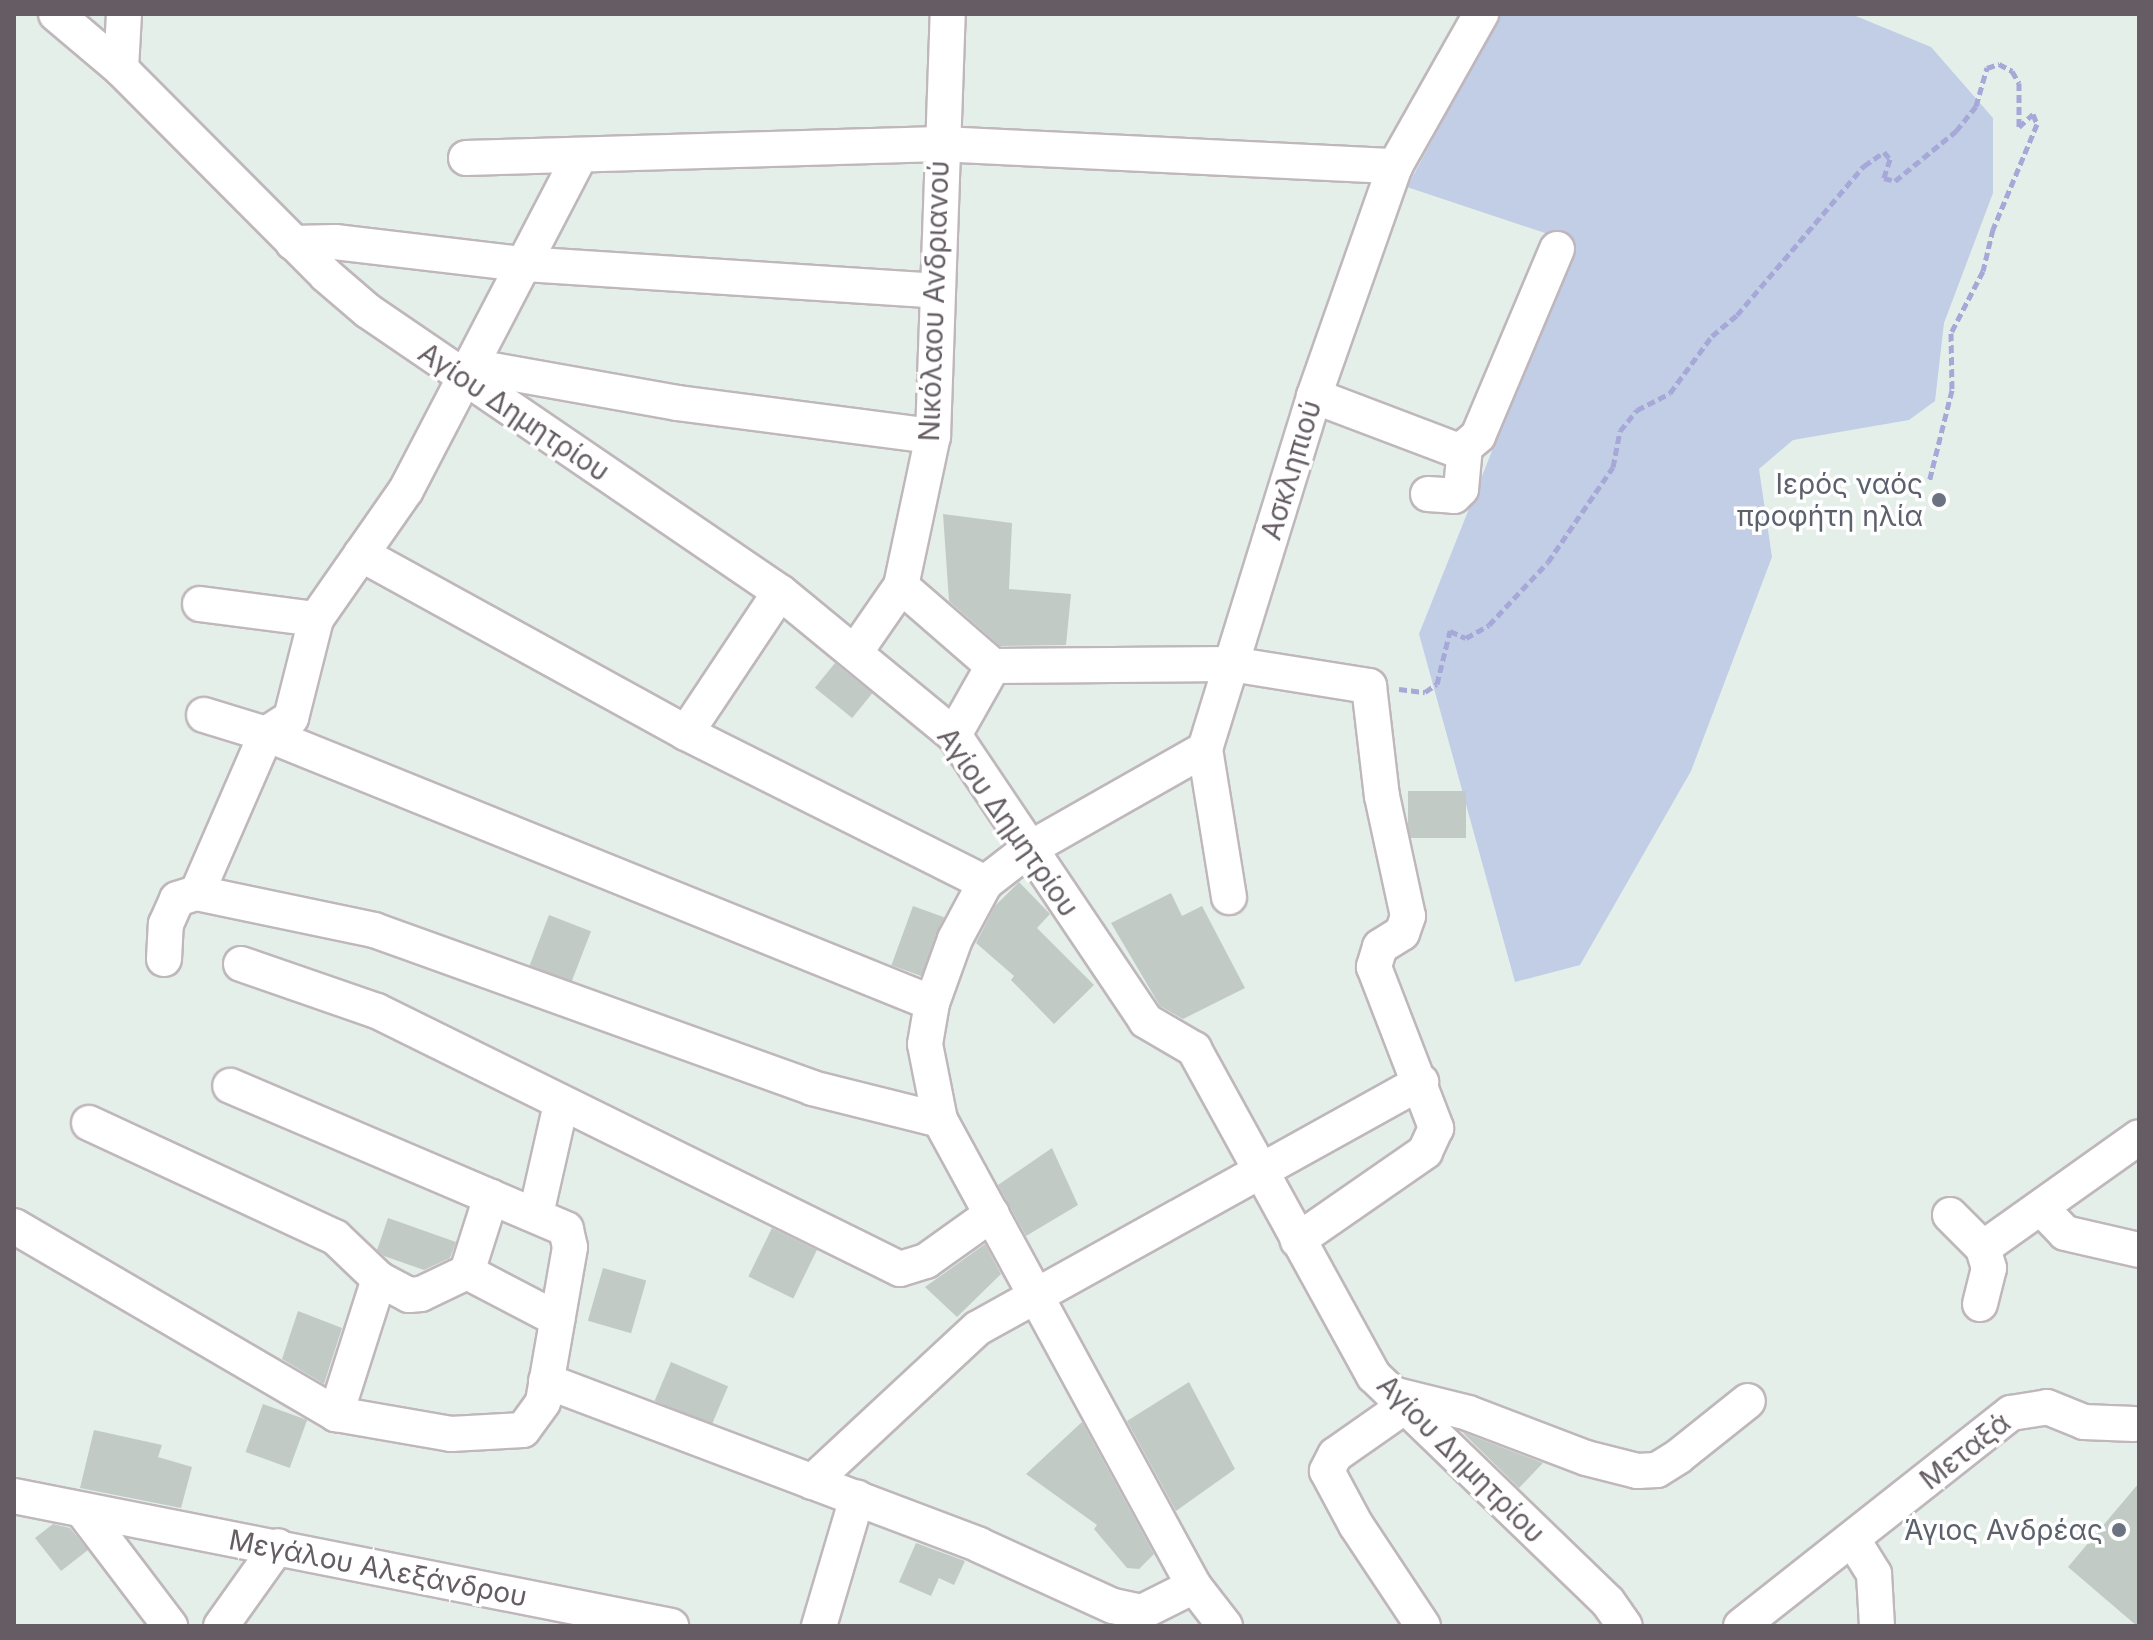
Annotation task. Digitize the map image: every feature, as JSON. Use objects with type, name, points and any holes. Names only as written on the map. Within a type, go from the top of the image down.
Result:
[{"type":"street","name":"Αγίου Δημητρίου","points":[[56,14],[121,69],[293,243],[368,311],[466,373],[780,592],[856,651],[954,735],[1146,1021],[1194,1049],[1374,1376],[1608,1602],[1625,1626]]},
{"type":"street","points":[[121,69],[124,14]]},
{"type":"street","name":"Νικόλαου Ανδριανού","points":[[901,586],[933,436],[940,144],[948,14]]},
{"type":"street","name":"Ασκληπιού","points":[[1205,749],[1314,396],[1395,166],[1481,14]]},
{"type":"street","points":[[466,158],[579,158],[940,144],[1395,166]]},
{"type":"street","points":[[197,893],[266,734],[291,718],[316,619],[406,490],[579,158]]},
{"type":"street","points":[[293,243],[351,243],[523,264],[937,291]]},
{"type":"street","points":[[1314,396],[1456,450],[1465,447],[1478,436],[1557,249]]},
{"type":"street","points":[[466,373],[933,436]]},
{"type":"street","points":[[1428,494],[1454,496],[1461,489],[1465,447]]},
{"type":"street","points":[[361,554],[686,733],[985,883]]},
{"type":"street","points":[[856,651],[901,586],[993,666],[1231,664],[1369,686],[1382,796],[1408,916],[1402,933],[1380,947],[1374,967],[1421,1082],[1436,1128],[1425,1152],[1298,1240]]},
{"type":"street","points":[[686,733],[780,592]]},
{"type":"street","points":[[200,604],[316,619]]},
{"type":"street","points":[[954,735],[993,666]]},
{"type":"street","points":[[204,715],[266,734],[932,1003]]},
{"type":"street","points":[[1225,1626],[1194,1586],[940,1120],[925,1044],[932,1003],[955,939],[985,883],[1029,849],[1205,749],[1229,897]]},
{"type":"street","points":[[164,959],[166,924],[177,899],[197,893],[374,930],[812,1088],[940,1120]]},
{"type":"street","points":[[241,964],[377,1011],[900,1269],[926,1261],[992,1214]]},
{"type":"street","points":[[812,1482],[978,1328],[1421,1082]]},
{"type":"street","points":[[14,1226],[336,1414],[451,1434],[512,1433],[535,1419],[546,1381],[570,1240],[566,1229],[230,1086]]},
{"type":"street","points":[[536,1214],[561,1104]]},
{"type":"street","points":[[89,1123],[335,1237],[391,1288],[421,1294],[467,1272],[491,1197]]},
{"type":"street","points":[[1983,1248],[2042,1209],[2058,1193],[2139,1137]]},
{"type":"street","points":[[2042,1209],[2065,1233],[2139,1250]]},
{"type":"street","points":[[1950,1215],[1983,1248],[1989,1268],[1980,1304]]},
{"type":"street","points":[[467,1272],[557,1319]]},
{"type":"street","points":[[336,1414],[379,1279]]},
{"type":"street","points":[[546,1381],[979,1545],[1113,1606],[1142,1612],[1194,1586]]},
{"type":"street","points":[[1423,1626],[1327,1471],[1335,1455],[1398,1400],[1468,1413],[1586,1458],[1637,1471],[1657,1470],[1748,1401]]},
{"type":"street","name":"Μεταξά","points":[[1741,1626],[1853,1540],[1991,1424],[2011,1413],[2047,1407],[2084,1422],[2137,1425]]},
{"type":"street","name":"Μεγάλου Αλεξάνδρου","points":[[14,1496],[85,1514],[278,1546],[613,1621],[671,1626]]},
{"type":"street","points":[[819,1626],[857,1498]]},
{"type":"street","points":[[85,1514],[170,1626]]},
{"type":"street","points":[[1853,1540],[1876,1582],[1877,1626]]},
{"type":"street","points":[[221,1626],[278,1546]]},
{"type":"path","points":[[1369,686],[1425,692],[1437,684],[1450,631],[1466,638],[1489,625],[1548,562],[1613,467],[1620,431],[1637,410],[1670,393],[1712,336],[1737,315],[1864,166],[1884,152],[1890,159],[1884,178],[1895,181],[1956,131],[1976,106],[1987,68],[1999,64],[2012,71],[2019,83],[2019,127],[2033,114],[2037,124],[1993,229],[1983,271],[1951,333],[1952,390],[1933,449],[1929,482]]},
{"type":"shaded area","points":[[1500,14],[1851,14],[1931,47],[1993,118],[1993,193],[1944,323],[1935,401],[1909,420],[1793,440],[1759,469],[1772,557],[1691,771],[1580,965],[1515,982],[1419,634],[1575,243],[1407,187]]},
{"type":"building","points":[[943,514],[1012,523],[1009,589],[1071,594],[1066,645],[1000,646],[949,601]]},
{"type":"building","points":[[835,663],[872,693],[852,718],[815,688]]},
{"type":"building","points":[[1408,791],[1466,791],[1466,838],[1408,838]]},
{"type":"building","points":[[1019,882],[1050,914],[1037,928],[1094,985],[1054,1024],[1011,980],[1014,976],[976,943],[995,906]]},
{"type":"building","points":[[1171,893],[1182,916],[1202,906],[1245,988],[1183,1019],[1160,1006],[1111,923]]},
{"type":"building","points":[[913,906],[944,917],[922,976],[891,965]]},
{"type":"building","points":[[549,915],[591,931],[572,982],[530,965]]},
{"type":"building","points":[[1052,1148],[1078,1205],[1026,1236],[998,1185]]},
{"type":"building","points":[[388,1218],[456,1242],[450,1258],[424,1270],[384,1256],[377,1250]]},
{"type":"building","points":[[772,1228],[817,1250],[793,1298],[748,1277]]},
{"type":"building","points":[[985,1244],[1001,1274],[957,1317],[925,1287]]},
{"type":"building","points":[[603,1268],[646,1280],[631,1333],[588,1321]]},
{"type":"building","points":[[298,1311],[342,1328],[324,1384],[282,1359]]},
{"type":"building","points":[[671,1362],[728,1386],[712,1425],[655,1401]]},
{"type":"building","points":[[1189,1382],[1235,1469],[1176,1511],[1127,1421]]},
{"type":"building","points":[[263,1404],[307,1420],[290,1468],[246,1452]]},
{"type":"building","points":[[1082,1422],[1154,1554],[1139,1569],[1127,1568],[1094,1529],[1097,1525],[1026,1474]]},
{"type":"building","points":[[94,1430],[162,1445],[158,1457],[192,1467],[181,1508],[80,1488]]},
{"type":"building","points":[[1462,1432],[1543,1463],[1519,1488]]},
{"type":"building","name":"Άγιος Ανδρέας","points":[[2139,1483],[2139,1626],[2137,1626],[2068,1567]]},
{"type":"building","points":[[53,1524],[70,1528],[88,1550],[61,1571],[35,1538]]},
{"type":"building","points":[[916,1543],[965,1561],[954,1585],[939,1578],[931,1596],[899,1582]]},
{"type":"place","name":"Ιερός ναός προφήτη ηλία","points":[[1939,500]]},
{"type":"place","name":"Άγιος Ανδρέας","points":[[2119,1530]]}]
